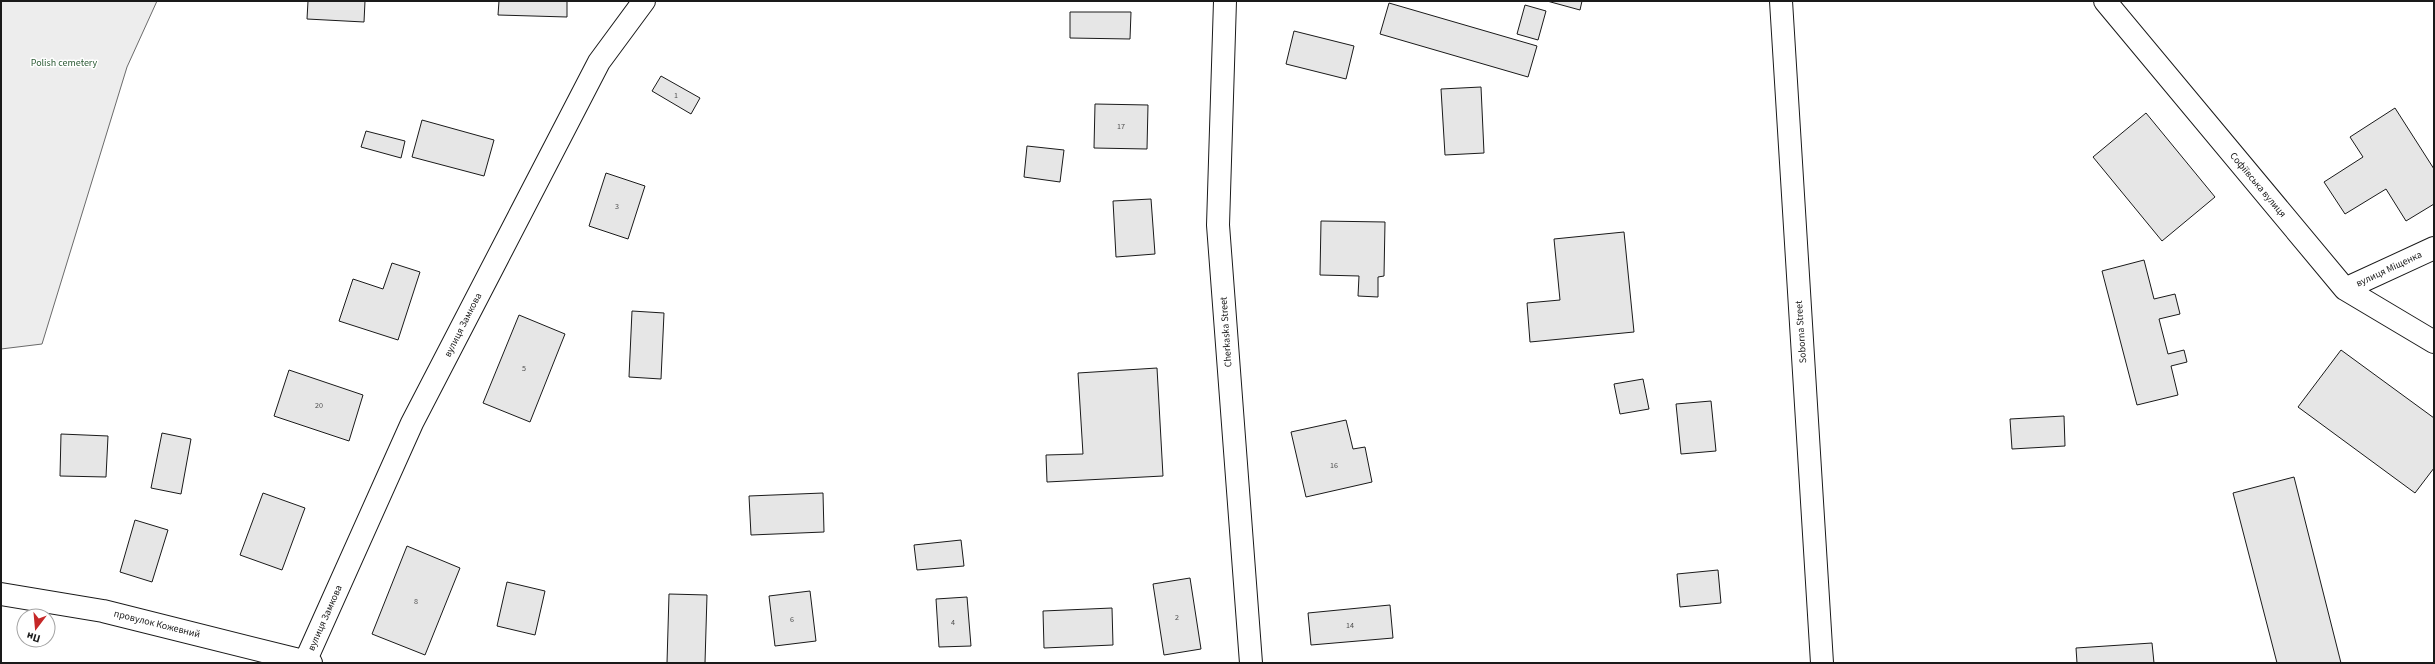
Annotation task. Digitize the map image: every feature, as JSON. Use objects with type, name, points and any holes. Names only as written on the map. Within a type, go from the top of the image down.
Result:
[{"type":"street","name":"вулиця Замкова","points":[[308,662],[412,423],[599,62],[644,1]]},
{"type":"street","name":"Cherkaska Street","points":[[1225,1],[1218,225],[1251,663]]},
{"type":"street","name":"Soborna Street","points":[[1780,1],[1822,663]]},
{"type":"street","name":"Софіївська вулиця","points":[[2106,1],[2344,290],[2434,342]]},
{"type":"street","name":"вулиця Міщенка","points":[[2344,290],[2434,248]]},
{"type":"street","name":"провулок Кожевний","points":[[1,594],[103,611],[308,662]]},
{"type":"shaded area","name":"Polish cemetery","points":[[1,1],[157,1],[127,67],[42,344],[1,349]]},
{"type":"building","points":[[308,1],[365,1],[364,22],[307,19]]},
{"type":"building","points":[[499,1],[567,1],[567,17],[498,15]]},
{"type":"building","points":[[1547,1],[1582,1],[1580,10]]},
{"type":"building","points":[[1389,3],[1537,46],[1528,77],[1380,34]]},
{"type":"building","points":[[1525,5],[1546,11],[1538,40],[1517,34]]},
{"type":"building","points":[[1070,12],[1131,12],[1130,39],[1070,38]]},
{"type":"building","points":[[1294,31],[1354,46],[1346,79],[1286,64]]},
{"type":"building","points":[[661,76],[700,98],[691,114],[652,91]]},
{"type":"building","points":[[1481,87],[1484,153],[1445,155],[1441,89]]},
{"type":"building","points":[[1095,104],[1148,105],[1147,149],[1094,148]]},
{"type":"building","points":[[2395,108],[2434,169],[2434,204],[2406,221],[2386,189],[2345,214],[2324,182],[2363,157],[2350,137]]},
{"type":"building","points":[[2146,113],[2215,197],[2162,241],[2093,157]]},
{"type":"building","points":[[422,120],[494,140],[484,176],[412,157]]},
{"type":"building","points":[[366,131],[405,141],[401,158],[361,147]]},
{"type":"building","points":[[1027,146],[1064,150],[1060,182],[1024,177]]},
{"type":"building","points":[[606,173],[645,186],[628,239],[589,226]]},
{"type":"building","points":[[1151,199],[1155,254],[1116,257],[1113,201]]},
{"type":"building","points":[[1321,221],[1385,222],[1384,276],[1378,277],[1378,297],[1358,296],[1359,276],[1320,275]]},
{"type":"building","points":[[1624,232],[1634,332],[1530,342],[1527,303],[1560,300],[1554,239]]},
{"type":"building","points":[[2144,260],[2154,299],[2175,294],[2180,314],[2159,319],[2168,354],[2184,350],[2187,362],[2171,366],[2178,395],[2137,405],[2102,271]]},
{"type":"building","points":[[392,263],[420,272],[398,340],[339,321],[353,279],[383,289]]},
{"type":"building","points":[[632,311],[664,313],[661,379],[629,377]]},
{"type":"building","points":[[519,315],[565,334],[530,422],[483,403]]},
{"type":"building","points":[[2341,350],[2434,418],[2434,468],[2415,493],[2298,407]]},
{"type":"building","points":[[1157,368],[1163,476],[1047,482],[1046,455],[1083,454],[1078,373]]},
{"type":"building","points":[[289,370],[363,395],[349,441],[274,416]]},
{"type":"building","points":[[1643,379],[1649,409],[1620,414],[1614,384]]},
{"type":"building","points":[[1711,401],[1716,451],[1681,454],[1676,404]]},
{"type":"building","points":[[2064,416],[2065,446],[2012,449],[2010,419]]},
{"type":"building","points":[[1346,420],[1353,449],[1365,447],[1372,482],[1306,497],[1291,432]]},
{"type":"building","points":[[162,433],[191,439],[181,494],[151,488]]},
{"type":"building","points":[[61,434],[108,436],[106,477],[60,476]]},
{"type":"building","points":[[2294,477],[2341,663],[2277,663],[2233,493]]},
{"type":"building","points":[[263,493],[305,508],[282,570],[240,555]]},
{"type":"building","points":[[823,493],[824,532],[751,535],[749,496]]},
{"type":"building","points":[[135,520],[168,530],[152,582],[120,572]]},
{"type":"building","points":[[961,540],[964,566],[917,570],[914,545]]},
{"type":"building","points":[[407,546],[460,568],[425,655],[372,634]]},
{"type":"building","points":[[1718,570],[1721,603],[1680,607],[1677,574]]},
{"type":"building","points":[[1190,578],[1201,649],[1164,655],[1153,584]]},
{"type":"building","points":[[507,582],[545,591],[535,635],[497,626]]},
{"type":"building","points":[[810,591],[816,641],[775,646],[769,596]]},
{"type":"building","points":[[669,594],[707,595],[705,663],[667,663]]},
{"type":"building","points":[[967,597],[971,646],[939,647],[936,599]]},
{"type":"building","points":[[1390,605],[1393,638],[1311,645],[1308,613]]},
{"type":"building","points":[[1112,608],[1113,645],[1044,648],[1043,611]]},
{"type":"building","points":[[2152,643],[2154,663],[2077,663],[2076,648]]}]
